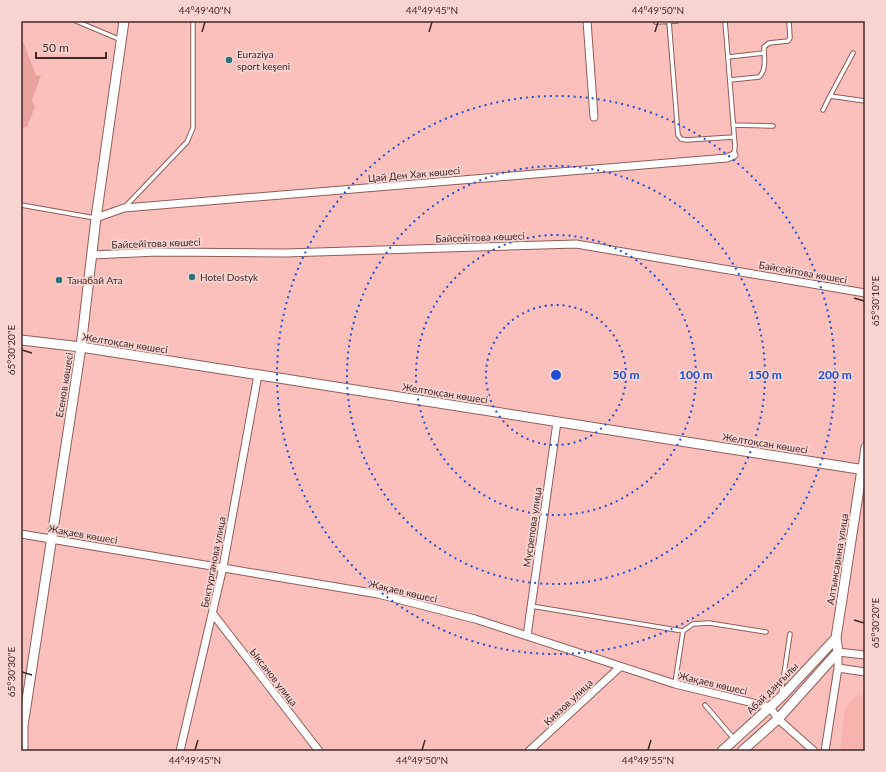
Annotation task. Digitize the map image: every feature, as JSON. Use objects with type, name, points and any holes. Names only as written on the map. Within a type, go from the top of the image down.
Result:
[{"type":"street","name":"Есенов көшесі","points":[[23,751],[22,727],[81,347],[96,218],[124,21]]},
{"type":"street","points":[[587,21],[594,117]]},
{"type":"street","name":"Цай Ден Хак көшесі","points":[[96,218],[124,208],[719,159],[734,155]]},
{"type":"street","name":"Байсейітова көшесі","points":[[92,256],[157,252],[285,253],[576,244],[865,293]]},
{"type":"street","name":"Желтоқсан көшесі","points":[[21,340],[81,347],[864,470]]},
{"type":"street","name":"Бектурганова улица","points":[[180,751],[223,568],[258,375]]},
{"type":"street","name":"Мусрепова улица","points":[[527,636],[557,422]]},
{"type":"street","points":[[864,470],[865,447]]},
{"type":"street","name":"Алтынсарина улица","points":[[838,652],[836,638],[864,470]]},
{"type":"street","name":"Жақаев көшесі","points":[[21,534],[378,594],[475,619],[675,684],[770,707]]},
{"type":"street","name":"Ыксанов улица","points":[[213,614],[319,751]]},
{"type":"street","name":"Абай даңғылы","points":[[722,751],[781,697],[836,638]]},
{"type":"street","points":[[838,652],[865,656]]},
{"type":"street","points":[[825,751],[838,668],[838,652]]},
{"type":"street","points":[[742,751],[778,719],[838,652]]},
{"type":"street","name":"Киязов улица","points":[[529,751],[620,667]]},
{"type":"street","points":[[838,668],[865,672]]},
{"type":"street","points":[[770,707],[778,719],[814,751]]},
{"type":"lane","points":[[76,21],[121,40]]},
{"type":"lane","points":[[124,208],[187,142],[193,128],[193,21]]},
{"type":"lane","points":[[656,22],[677,21]]},
{"type":"lane","points":[[725,21],[734,137],[734,155]]},
{"type":"lane","points":[[730,80],[760,77],[764,70],[764,47],[769,43],[788,41],[790,38],[789,21]]},
{"type":"lane","points":[[669,22],[678,135],[681,139],[686,140],[734,137]]},
{"type":"lane","points":[[728,57],[764,53]]},
{"type":"lane","points":[[823,110],[853,53]]},
{"type":"lane","points":[[830,96],[865,101]]},
{"type":"lane","points":[[733,125],[773,126]]},
{"type":"lane","points":[[21,205],[96,218]]},
{"type":"lane","points":[[531,606],[683,631],[693,624],[709,623],[766,632]]},
{"type":"lane","points":[[675,684],[683,631]]},
{"type":"lane","points":[[781,697],[790,634]]},
{"type":"lane","points":[[705,705],[734,740]]},
{"type":"shaded area","points":[[21,36],[36,75],[41,76],[32,100],[35,107],[27,127],[21,128]]},
{"type":"shaded area","points":[[858,695],[865,696],[865,751],[840,751],[845,707]]},
{"type":"place","name":"Euraziya sport keşeni","points":[[229,60]]},
{"type":"place","name":"Hotel Dostyk","points":[[192,277]]},
{"type":"place","name":"Танабай Ата","points":[[59,280]]}]
